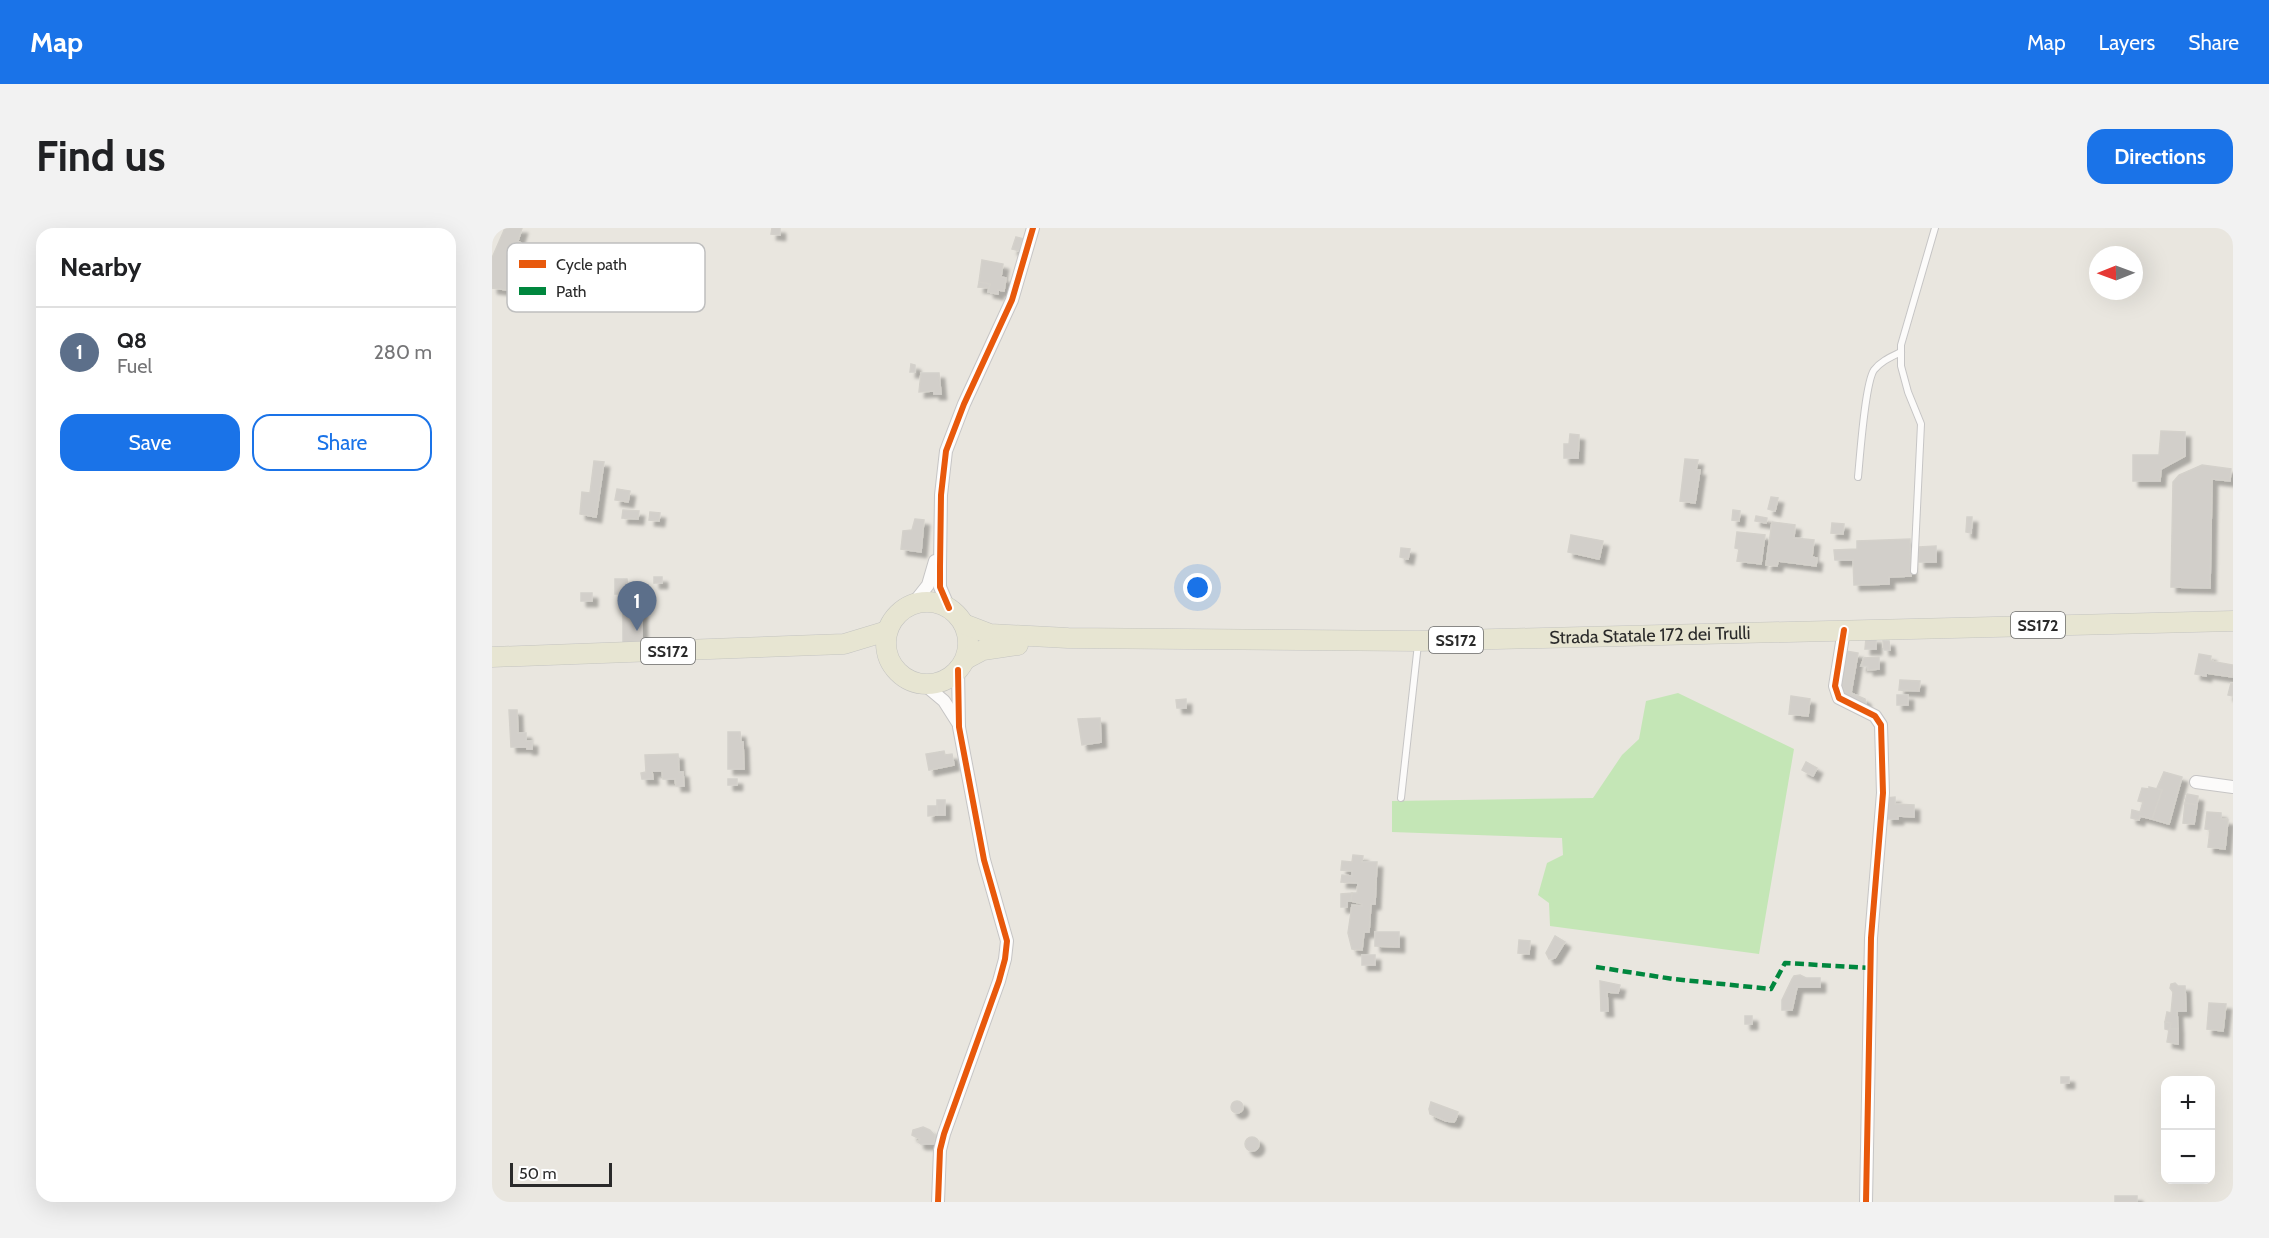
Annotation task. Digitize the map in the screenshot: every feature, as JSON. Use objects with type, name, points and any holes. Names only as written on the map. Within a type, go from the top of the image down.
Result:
[{"type":"main road","points":[[926,685],[900,675],[888,658],[885,645],[887,631],[898,613],[913,604],[937,603],[950,608]]},
{"type":"main road","name":"Strada Statale 172 dei Trulli","points":[[950,608],[964,624],[990,634],[1068,638],[1418,640],[2233,621]]},
{"type":"main road","points":[[962,665],[968,647],[964,624]]},
{"type":"main road","points":[[844,644],[887,631]]},
{"type":"main road","name":"Strada Statale 172 dei Trulli","points":[[926,685],[948,679],[962,665],[989,649],[1068,638]]},
{"type":"main road","points":[[844,644],[877,652],[888,658]]},
{"type":"main road","name":"SS172","points":[[492,657],[844,644]]},
{"type":"street","points":[[950,608],[940,587],[941,495],[946,451],[964,404],[1012,300],[1033,228]]},
{"type":"street","points":[[913,604],[928,585],[939,545]]},
{"type":"street","points":[[1844,630],[1835,686],[1839,698],[1875,716],[1881,725],[1882,793],[1871,938],[1866,1202]]},
{"type":"street","points":[[938,1202],[940,1150],[944,1134],[999,981],[1007,942],[984,860],[959,727],[962,665]]},
{"type":"street","points":[[926,685],[944,701],[959,727]]},
{"type":"street","points":[[2196,782],[2233,787]]},
{"type":"lane","points":[[1914,571],[1921,424],[1908,392],[1901,366],[1901,345],[1935,228]]},
{"type":"lane","points":[[1858,477],[1866,400],[1872,372],[1881,363],[1901,352]]},
{"type":"lane","points":[[1401,798],[1418,640]]},
{"type":"green space","points":[[1678,693],[1794,749],[1759,954],[1550,926],[1549,903],[1538,895],[1547,863],[1563,855],[1562,838],[1392,832],[1392,801],[1593,798],[1622,755],[1639,739],[1646,701]]},
{"type":"building","points":[[505,228],[522,228],[518,241],[521,243],[507,243],[507,290],[492,288],[492,258]]},
{"type":"building","points":[[772,228],[780,228],[780,235],[771,234]]},
{"type":"building","points":[[1016,237],[1024,239],[1020,251],[1012,249]]},
{"type":"building","points":[[982,260],[1003,264],[1001,277],[1006,278],[1004,291],[998,290],[998,294],[988,292],[990,284],[979,282]]},
{"type":"building","points":[[979,282],[990,284],[989,288],[978,287]]},
{"type":"building","points":[[911,364],[915,365],[915,372],[910,372]]},
{"type":"building","points":[[921,373],[939,373],[941,394],[934,394],[934,391],[919,392]]},
{"type":"building","points":[[2161,431],[2185,432],[2185,456],[2161,469],[2160,481],[2133,481],[2133,455],[2159,455]]},
{"type":"building","points":[[1570,434],[1579,435],[1578,458],[1564,458],[1564,444],[1569,444]]},
{"type":"building","points":[[1685,459],[1698,460],[1696,470],[1700,470],[1695,503],[1680,501]]},
{"type":"building","points":[[594,461],[604,462],[596,517],[580,514],[582,492],[590,493]]},
{"type":"building","points":[[2202,465],[2231,469],[2230,481],[2212,479],[2210,588],[2171,587],[2173,482],[2179,475]]},
{"type":"building","points":[[617,489],[630,491],[628,502],[615,500]]},
{"type":"building","points":[[1771,497],[1778,498],[1775,511],[1768,509]]},
{"type":"building","points":[[623,510],[639,511],[638,519],[622,518]]},
{"type":"building","points":[[1733,510],[1740,511],[1739,521],[1732,520]]},
{"type":"building","points":[[650,512],[660,513],[659,521],[649,520]]},
{"type":"building","points":[[1756,516],[1767,518],[1766,523],[1755,521]]},
{"type":"building","points":[[1967,517],[1972,517],[1971,533],[1966,532]]},
{"type":"building","points":[[915,519],[924,520],[921,552],[901,549],[903,531],[912,530]]},
{"type":"building","points":[[1772,522],[1795,525],[1794,538],[1814,540],[1812,557],[1817,558],[1816,566],[1778,561],[1777,566],[1766,565]]},
{"type":"building","points":[[1832,523],[1844,524],[1843,534],[1831,533]]},
{"type":"building","points":[[1737,532],[1765,535],[1761,564],[1737,561],[1739,549],[1735,548]]},
{"type":"building","points":[[1571,535],[1603,541],[1599,559],[1568,552]]},
{"type":"building","points":[[1910,539],[1911,576],[1889,577],[1889,584],[1854,585],[1853,560],[1835,560],[1834,550],[1857,549],[1857,541]]},
{"type":"building","points":[[1936,546],[1936,562],[1919,562],[1919,547]]},
{"type":"building","points":[[1401,548],[1410,549],[1408,559],[1400,557]]},
{"type":"building","points":[[654,577],[662,577],[662,583],[654,583]]},
{"type":"building","points":[[615,579],[627,579],[628,594],[615,594]]},
{"type":"building","points":[[581,593],[592,593],[592,601],[581,601]]},
{"type":"building","points":[[623,599],[642,599],[642,651],[623,651]]},
{"type":"building","points":[[1866,638],[1876,638],[1876,649],[1865,649]]},
{"type":"building","points":[[1883,641],[1889,641],[1890,650],[1884,650]]},
{"type":"building","points":[[1846,651],[1858,653],[1851,693],[1865,699],[1866,704],[1863,705],[1844,696],[1840,687]]},
{"type":"building","points":[[2199,654],[2211,656],[2210,661],[2233,665],[2232,677],[2206,673],[2206,676],[2195,674]]},
{"type":"building","points":[[1879,657],[1879,669],[1868,670],[1868,666],[1861,666],[1864,658]]},
{"type":"building","points":[[1900,680],[1920,681],[1919,691],[1899,690]]},
{"type":"building","points":[[2231,683],[2233,684],[2233,696],[2228,695]]},
{"type":"building","points":[[1897,695],[1908,695],[1908,705],[1897,705]]},
{"type":"building","points":[[1791,696],[1810,699],[1808,716],[1789,714]]},
{"type":"building","points":[[1186,699],[1186,708],[1177,708],[1176,700]]},
{"type":"building","points":[[509,710],[517,710],[518,733],[526,733],[526,741],[532,741],[532,749],[511,747]]},
{"type":"building","points":[[1100,718],[1101,742],[1082,745],[1078,719]]},
{"type":"building","points":[[728,732],[740,732],[741,742],[743,742],[744,769],[728,769]]},
{"type":"building","points":[[944,751],[945,755],[952,754],[954,765],[929,770],[926,754]]},
{"type":"building","points":[[678,754],[679,772],[683,772],[684,786],[676,786],[675,779],[663,779],[662,771],[652,771],[653,779],[642,779],[641,773],[646,772],[645,755]]},
{"type":"building","points":[[1806,762],[1817,768],[1813,776],[1802,770]]},
{"type":"building","points":[[2164,772],[2182,777],[2169,824],[2152,819],[2162,790],[2157,788]]},
{"type":"building","points":[[728,779],[737,779],[737,785],[728,785]]},
{"type":"building","points":[[2149,787],[2162,790],[2152,819],[2140,816],[2139,820],[2131,818],[2132,810],[2140,812],[2143,802],[2138,801],[2142,788],[2149,789]]},
{"type":"building","points":[[2187,794],[2198,796],[2197,805],[2185,803]]},
{"type":"building","points":[[1895,797],[1895,804],[1914,805],[1914,817],[1898,816],[1898,819],[1887,819],[1886,798]]},
{"type":"building","points":[[937,800],[945,800],[945,815],[937,815]]},
{"type":"building","points":[[2185,803],[2197,805],[2194,824],[2183,823]]},
{"type":"building","points":[[928,806],[937,806],[937,815],[928,816]]},
{"type":"building","points":[[2207,812],[2221,813],[2221,819],[2228,820],[2225,849],[2208,847],[2210,830],[2205,829]]},
{"type":"building","points":[[1353,855],[1363,856],[1362,862],[1377,862],[1375,904],[1371,904],[1369,932],[1364,932],[1362,950],[1352,949],[1348,933],[1352,905],[1362,906],[1362,904],[1351,901],[1352,893],[1357,893],[1358,883],[1341,882],[1342,875],[1352,876],[1352,871],[1341,870],[1342,861],[1352,862]]},
{"type":"building","points":[[1352,893],[1351,901],[1347,901],[1347,907],[1341,907],[1341,894]]},
{"type":"building","points":[[1375,932],[1399,932],[1399,947],[1375,946]]},
{"type":"building","points":[[1555,936],[1565,942],[1555,958],[1549,959],[1546,953]]},
{"type":"building","points":[[1519,940],[1530,941],[1529,954],[1518,953]]},
{"type":"building","points":[[1362,955],[1375,955],[1375,965],[1362,965]]},
{"type":"building","points":[[1800,975],[1806,978],[1820,978],[1820,987],[1797,987],[1792,1010],[1782,1010],[1782,1000],[1792,979]]},
{"type":"building","points":[[1600,981],[1620,985],[1618,993],[1607,992],[1608,1011],[1601,1011]]},
{"type":"building","points":[[2175,983],[2178,986],[2185,986],[2186,1011],[2177,1011],[2178,1029],[2170,1029],[2171,1023],[2165,1022],[2167,1012],[2171,1013],[2173,992],[2170,988],[2171,984]]},
{"type":"building","points":[[2209,1003],[2226,1004],[2223,1031],[2207,1029]]},
{"type":"building","points":[[1745,1016],[1752,1016],[1752,1024],[1745,1024]]},
{"type":"building","points":[[2165,1022],[2171,1023],[2170,1029],[2178,1029],[2178,1044],[2167,1042],[2169,1030],[2165,1029]]},
{"type":"building","points":[[2061,1077],[2069,1077],[2069,1083],[2061,1083]]},
{"type":"building","points":[[1239,1101],[1243,1107],[1239,1113],[1235,1113],[1231,1105]]},
{"type":"building","points":[[1431,1102],[1458,1112],[1454,1122],[1430,1114]]},
{"type":"building","points":[[923,1127],[935,1136],[934,1144],[921,1144],[918,1142],[920,1139],[912,1135],[913,1130]]},
{"type":"building","points":[[1252,1137],[1257,1139],[1259,1144],[1257,1149],[1252,1151],[1247,1149],[1245,1144],[1247,1139]]},
{"type":"building","points":[[2115,1196],[2137,1196],[2137,1202],[2115,1202]]},
{"type":"marked path","points":[[1596,967],[1673,979],[1771,989],[1785,963],[1871,968]]},
{"type":"cycle path","points":[[949,608],[940,587],[941,495],[946,451],[964,404],[1012,300],[1033,228]]},
{"type":"cycle path","points":[[1844,630],[1835,686],[1839,698],[1875,716],[1881,725],[1883,793],[1871,938],[1866,1202]]},
{"type":"cycle path","points":[[938,1202],[940,1150],[944,1134],[999,981],[1007,941],[984,860],[959,727],[958,670]]},
{"type":"place","name":"Q8","points":[[637,631]]}]
